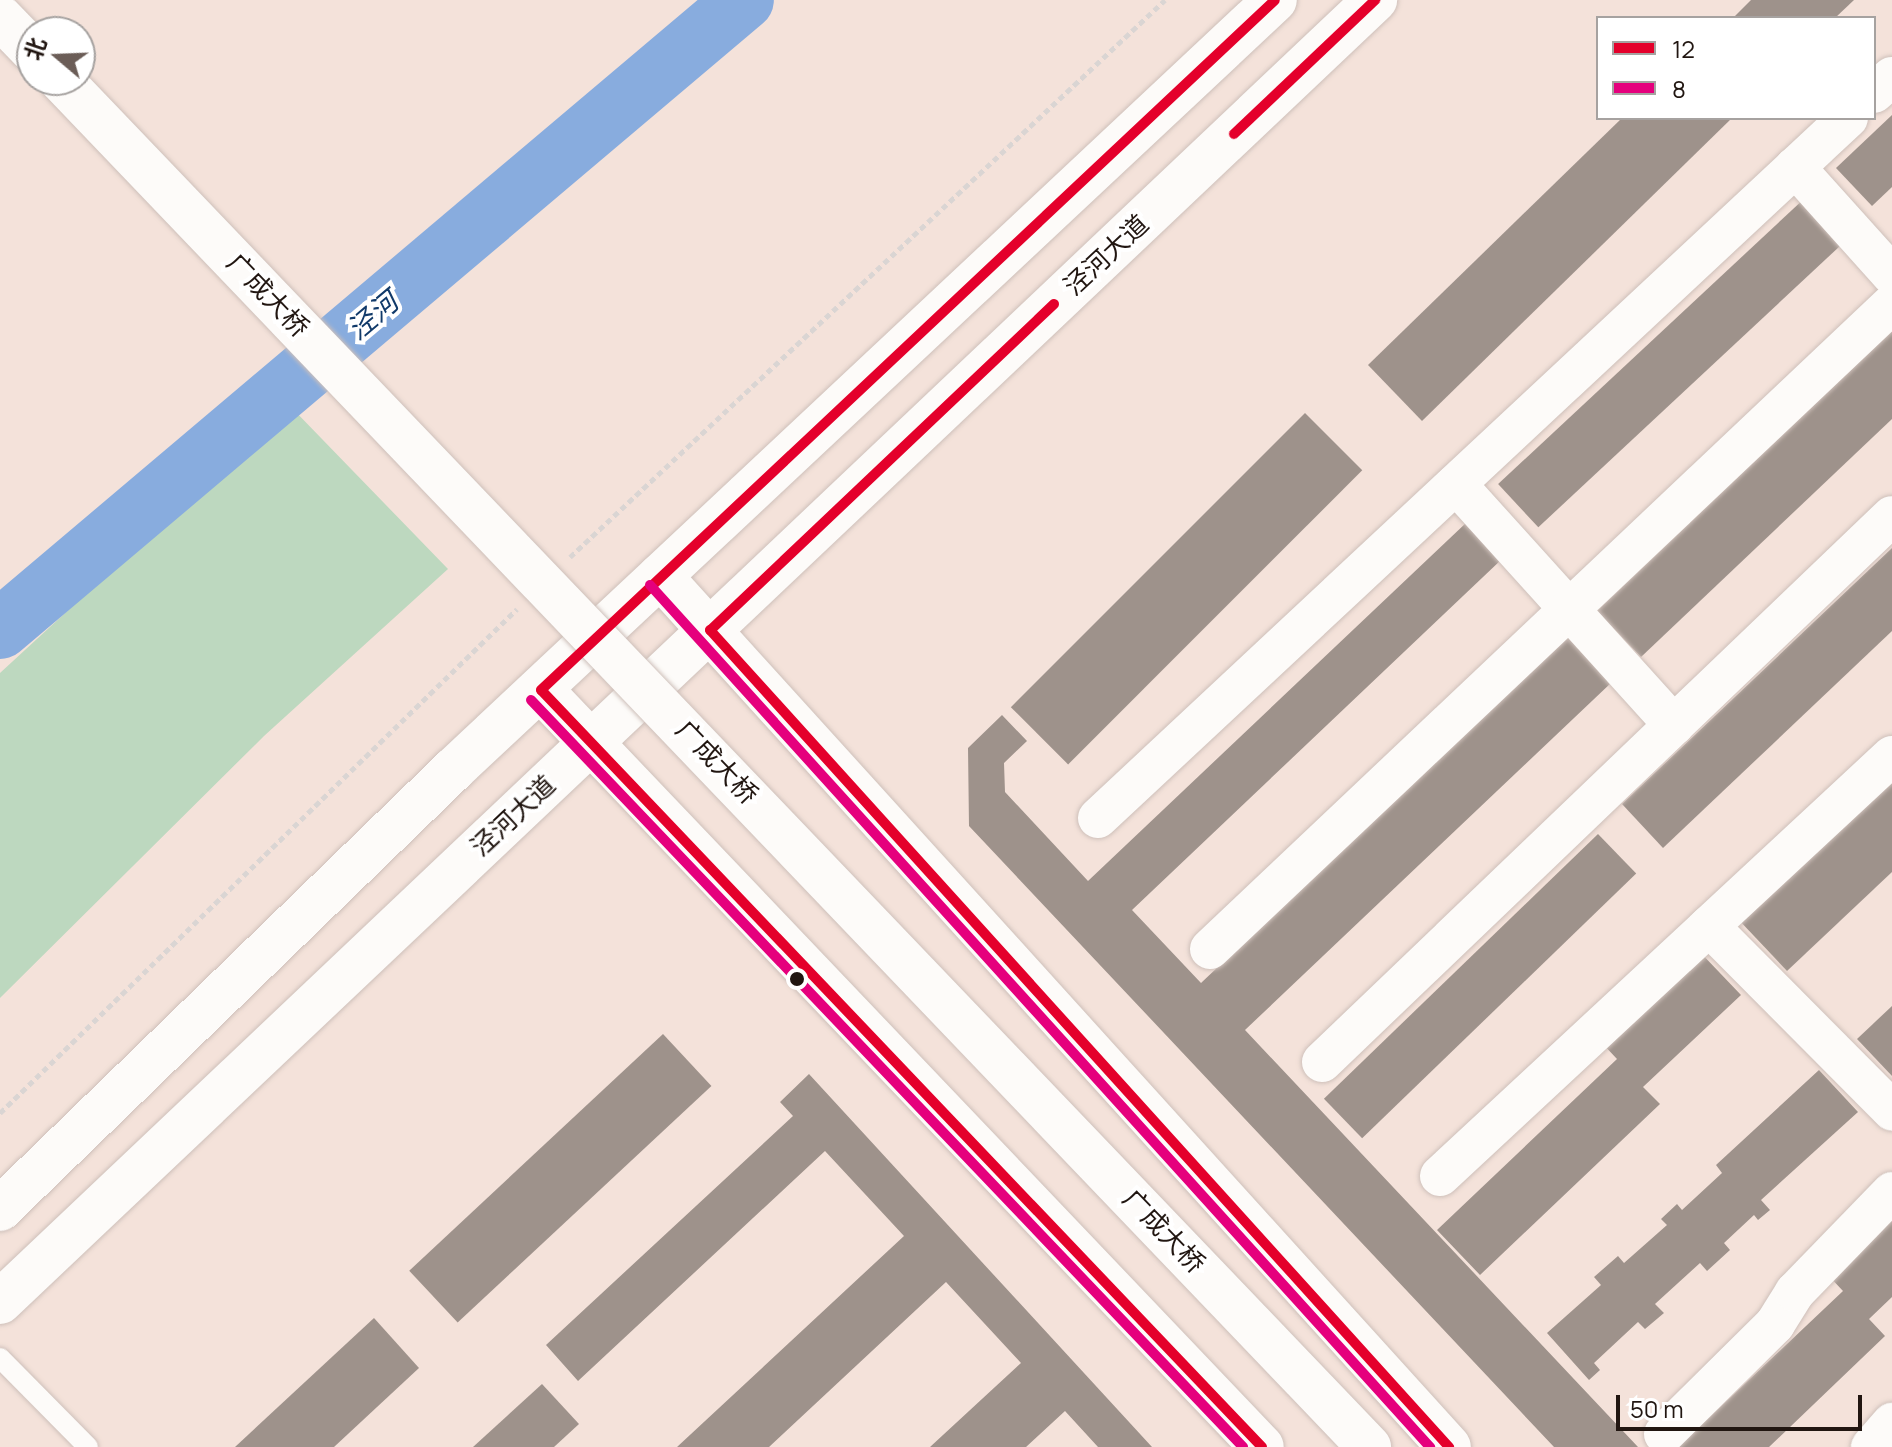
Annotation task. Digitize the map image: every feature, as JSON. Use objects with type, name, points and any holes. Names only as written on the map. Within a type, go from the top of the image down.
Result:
[{"type":"main road","points":[[0,1209],[660,576],[1275,0]]},
{"type":"main road","name":"泾河大道","points":[[0,1302],[1375,0]]},
{"type":"main road","points":[[0,17],[16,34]]},
{"type":"main road","name":"广成大桥","points":[[76,96],[1369,1447]]},
{"type":"main road","points":[[660,576],[1449,1447]]},
{"type":"main road","points":[[541,690],[1262,1447]]},
{"type":"street","points":[[1876,91],[1892,77]]},
{"type":"street","points":[[1098,818],[1846,120]]},
{"type":"street","points":[[1795,167],[1892,275]]},
{"type":"street","points":[[1210,949],[1892,304]]},
{"type":"street","points":[[1456,484],[1674,725]]},
{"type":"street","points":[[1322,1062],[1892,516]]},
{"type":"street","points":[[1440,1176],[1892,756]]},
{"type":"street","points":[[1709,926],[1892,1110]]},
{"type":"street","points":[[1664,1434],[1775,1324],[1795,1292],[1892,1192]]},
{"type":"street","points":[[1871,1447],[1892,1423]]},
{"type":"lane","points":[[0,1358],[88,1447]]},
{"type":"path","points":[[564,562],[1165,0]]},
{"type":"path","points":[[0,1113],[519,606]]},
{"type":"green space","points":[[290,406],[448,569],[264,736],[0,998],[0,673]]},
{"type":"building","points":[[1751,0],[1854,0],[1837,16],[1735,16]]},
{"type":"building","points":[[1892,115],[1892,187],[1872,206],[1836,168]]},
{"type":"building","points":[[1620,120],[1730,120],[1422,421],[1368,365]]},
{"type":"building","points":[[1806,197],[1846,240],[1538,527],[1498,484]]},
{"type":"building","points":[[1892,331],[1892,419],[1641,657],[1597,611]]},
{"type":"building","points":[[1305,413],[1362,470],[1068,764],[1011,707]]},
{"type":"building","points":[[1467,522],[1502,559],[1132,910],[1201,983],[1568,635],[1612,682],[1245,1030],[1638,1447],[1554,1447],[969,826],[968,748],[1002,715],[1027,741],[1004,763],[1005,792],[1088,881]]},
{"type":"building","points":[[1892,548],[1892,631],[1663,848],[1622,804]]},
{"type":"building","points":[[1892,771],[1892,872],[1787,971],[1737,918]]},
{"type":"building","points":[[1598,834],[1636,874],[1362,1138],[1324,1099]]},
{"type":"building","points":[[1698,950],[1741,995],[1643,1087],[1660,1104],[1480,1275],[1437,1230],[1617,1059],[1601,1042]]},
{"type":"building","points":[[1892,1006],[1892,1076],[1857,1039]]},
{"type":"building","points":[[663,1034],[711,1086],[458,1323],[409,1271]]},
{"type":"building","points":[[1819,1070],[1858,1112],[1761,1200],[1770,1210],[1758,1220],[1754,1215],[1724,1243],[1730,1250],[1707,1271],[1700,1263],[1655,1304],[1664,1313],[1645,1329],[1638,1322],[1594,1363],[1600,1370],[1589,1380],[1547,1333],[1601,1285],[1594,1277],[1618,1256],[1624,1263],[1667,1225],[1661,1219],[1677,1204],[1682,1210],[1722,1173],[1716,1165]]},
{"type":"building","points":[[809,1074],[1152,1447],[1098,1447],[1065,1411],[1026,1447],[930,1447],[1021,1363],[946,1282],[769,1447],[677,1447],[904,1236],[825,1151],[578,1381],[546,1345],[793,1116],[780,1102]]},
{"type":"building","points":[[1892,1212],[1892,1297],[1869,1319],[1885,1336],[1769,1447],[1678,1447],[1843,1291],[1827,1274]]},
{"type":"building","points":[[374,1318],[419,1368],[334,1447],[235,1447]]},
{"type":"building","points":[[542,1384],[579,1424],[554,1447],[473,1447]]},
{"type":"waterway","name":"泾河","points":[[0,629],[744,0]]},
{"type":"transit line","name":"12","points":[[1262,1447],[541,690],[1275,0]]},
{"type":"transit line","name":"12","points":[[1234,134],[1375,0]]},
{"type":"transit line","name":"12","points":[[1054,304],[710,630],[1449,1447]]},
{"type":"transit line","name":"8","points":[[650,585],[1430,1447]]},
{"type":"transit line","name":"8","points":[[531,700],[1243,1447]]}]
